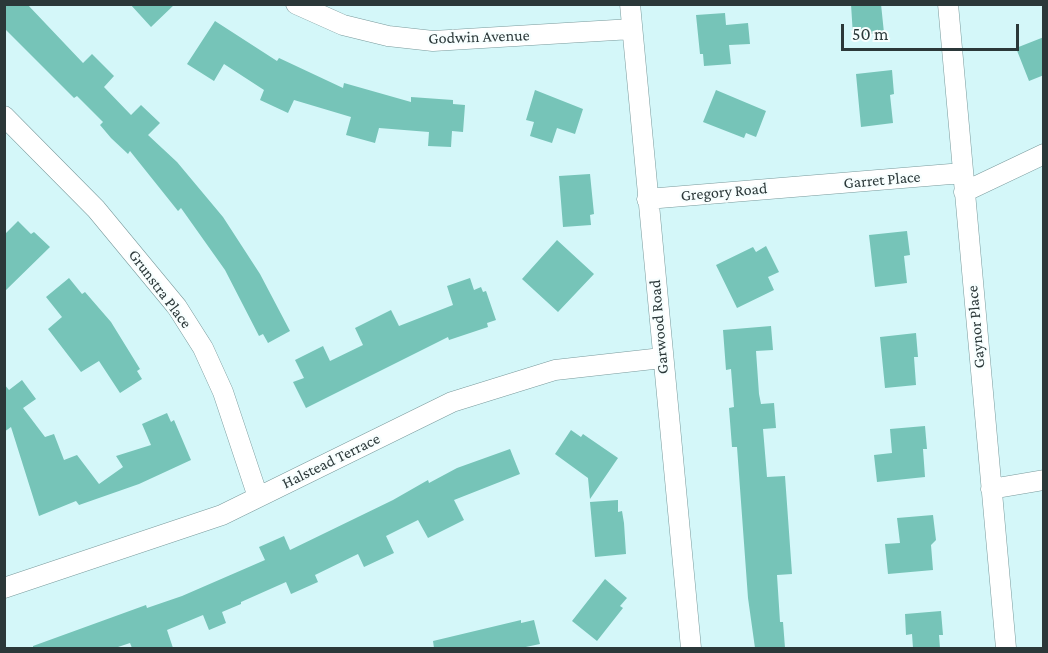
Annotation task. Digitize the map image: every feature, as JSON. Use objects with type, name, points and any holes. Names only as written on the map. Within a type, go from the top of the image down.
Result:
[{"type":"street","name":"Godwin Avenue","points":[[296,4],[344,25],[388,36],[433,41],[632,28]]},
{"type":"street","name":"Garwood Road","points":[[630,4],[691,648]]},
{"type":"street","name":"Gaynor Place","points":[[948,4],[1006,648]]},
{"type":"street","name":"Grunstra Place","points":[[4,116],[96,209],[177,307],[203,348],[223,392],[258,497]]},
{"type":"street","name":"Garret Place","points":[[801,186],[963,182],[1044,154]]},
{"type":"street","name":"Gregory Road","points":[[647,199],[801,186]]},
{"type":"street","name":"Halstead Terrace","points":[[6,584],[222,514],[402,425],[481,392],[555,370],[662,358]]},
{"type":"street","points":[[991,489],[1044,480]]},
{"type":"building","points":[[4,4],[27,4],[83,63],[92,54],[114,76],[104,87],[131,115],[141,105],[160,123],[148,135],[177,162],[223,217],[260,274],[290,331],[268,343],[263,334],[259,336],[225,270],[181,208],[178,211],[130,151],[128,154],[111,138],[100,125],[103,122],[77,96],[74,98],[4,28]]},
{"type":"building","points":[[130,4],[175,4],[151,27]]},
{"type":"building","points":[[851,4],[881,4],[884,33],[853,36]]},
{"type":"building","points":[[725,13],[726,25],[748,23],[750,44],[729,45],[731,64],[704,66],[703,54],[700,54],[696,15]]},
{"type":"building","points":[[215,21],[277,61],[279,58],[343,88],[344,83],[411,102],[411,97],[453,100],[453,104],[465,105],[463,132],[452,131],[451,147],[428,146],[429,132],[379,128],[375,143],[346,135],[351,117],[294,100],[288,113],[260,100],[264,90],[224,64],[214,81],[187,64]]},
{"type":"building","points":[[1044,37],[1044,75],[1029,81],[1016,48]]},
{"type":"building","points":[[892,70],[894,94],[890,95],[893,123],[861,127],[856,74]]},
{"type":"building","points":[[535,90],[583,109],[575,134],[557,128],[552,143],[530,136],[534,122],[526,120]]},
{"type":"building","points":[[716,90],[766,111],[756,137],[746,133],[744,138],[703,122]]},
{"type":"building","points":[[590,174],[594,214],[590,215],[591,225],[563,227],[559,176]]},
{"type":"building","points":[[18,221],[31,234],[34,232],[50,247],[4,292],[4,235]]},
{"type":"building","points":[[907,231],[910,255],[904,256],[907,283],[875,287],[869,235]]},
{"type":"building","points":[[557,240],[594,274],[558,312],[522,279]]},
{"type":"building","points":[[766,246],[779,272],[768,277],[774,290],[737,308],[716,265],[753,247],[756,252]]},
{"type":"building","points":[[69,278],[82,294],[85,292],[111,322],[140,369],[137,371],[142,379],[120,393],[99,361],[81,372],[48,329],[62,317],[46,297]]},
{"type":"building","points":[[470,278],[474,290],[481,287],[483,292],[486,291],[496,320],[487,323],[488,327],[449,340],[448,337],[306,408],[293,382],[304,378],[295,360],[323,346],[330,361],[363,345],[355,328],[391,310],[399,326],[453,305],[447,286]]},
{"type":"building","points":[[771,326],[773,350],[756,351],[759,394],[761,404],[774,403],[776,428],[763,429],[767,477],[785,476],[792,574],[777,575],[780,622],[783,622],[785,648],[755,648],[748,598],[737,447],[732,447],[729,408],[734,407],[731,369],[726,370],[723,330]]},
{"type":"building","points":[[916,333],[918,357],[914,357],[916,385],[885,388],[880,337]]},
{"type":"building","points":[[22,380],[36,399],[23,408],[45,437],[54,434],[64,460],[77,455],[99,484],[123,467],[116,456],[151,445],[142,424],[167,413],[171,422],[174,420],[191,460],[139,484],[79,505],[76,501],[39,516],[11,427],[4,432],[4,384],[9,390]]},
{"type":"building","points":[[925,426],[927,449],[923,449],[925,477],[877,482],[874,455],[892,453],[890,429]]},
{"type":"building","points":[[571,430],[581,437],[583,434],[618,458],[590,499],[588,478],[555,454]]},
{"type":"building","points":[[510,449],[520,474],[454,500],[464,520],[428,538],[418,520],[386,536],[394,553],[364,567],[358,554],[315,575],[318,582],[291,594],[286,582],[241,602],[222,612],[226,623],[209,630],[203,615],[167,630],[173,648],[132,648],[130,643],[115,648],[33,648],[33,646],[146,605],[147,608],[182,596],[265,560],[259,547],[284,536],[290,550],[393,500],[428,480],[429,483],[457,468]]},
{"type":"building","points":[[618,500],[618,512],[622,511],[624,523],[626,554],[595,557],[590,502]]},
{"type":"building","points":[[933,515],[936,540],[931,545],[933,570],[888,574],[885,544],[900,543],[897,518]]},
{"type":"building","points":[[605,579],[627,598],[620,606],[623,608],[597,641],[572,621]]},
{"type":"building","points":[[941,611],[943,635],[939,635],[940,648],[913,648],[912,634],[906,635],[905,614]]},
{"type":"building","points":[[521,620],[521,623],[534,620],[540,644],[521,648],[434,648],[433,641]]}]
